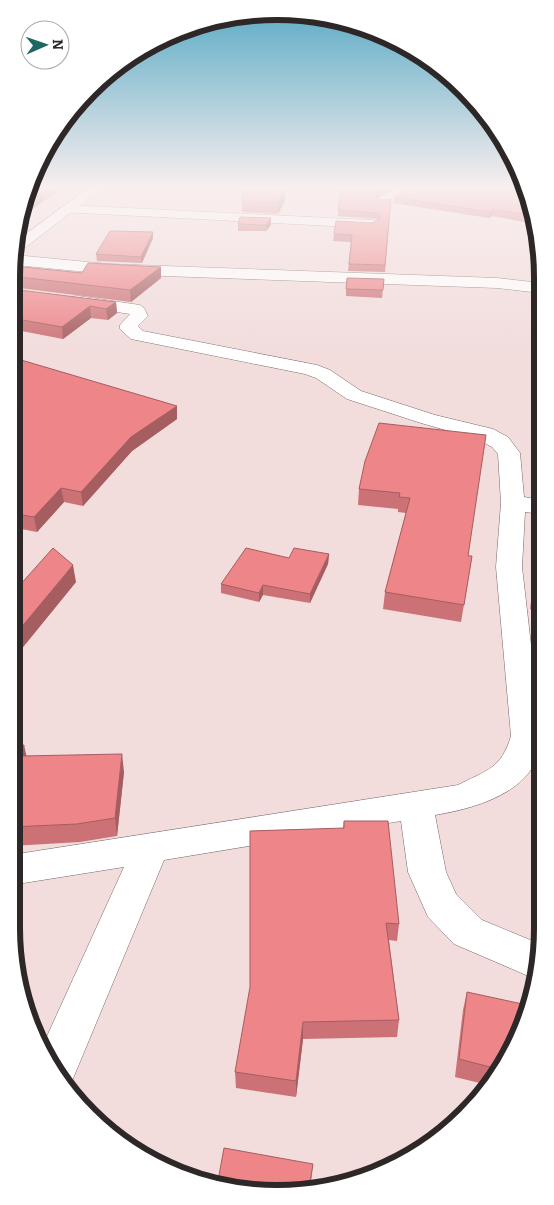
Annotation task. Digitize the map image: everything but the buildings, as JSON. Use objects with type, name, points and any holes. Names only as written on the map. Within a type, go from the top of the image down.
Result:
[{"type":"street","points":[[21,261],[108,269],[497,283],[534,287]]},
{"type":"street","points":[[20,869],[466,797],[507,775],[521,758],[527,736],[509,567],[527,505],[509,453],[500,442],[485,434],[428,419],[354,394],[323,374],[310,369],[137,335],[129,330],[129,325],[139,316],[138,312],[134,309],[59,299]]},
{"type":"street","points":[[416,805],[427,872],[442,905],[468,932],[532,959]]},
{"type":"street","points":[[58,1062],[151,847]]}]
